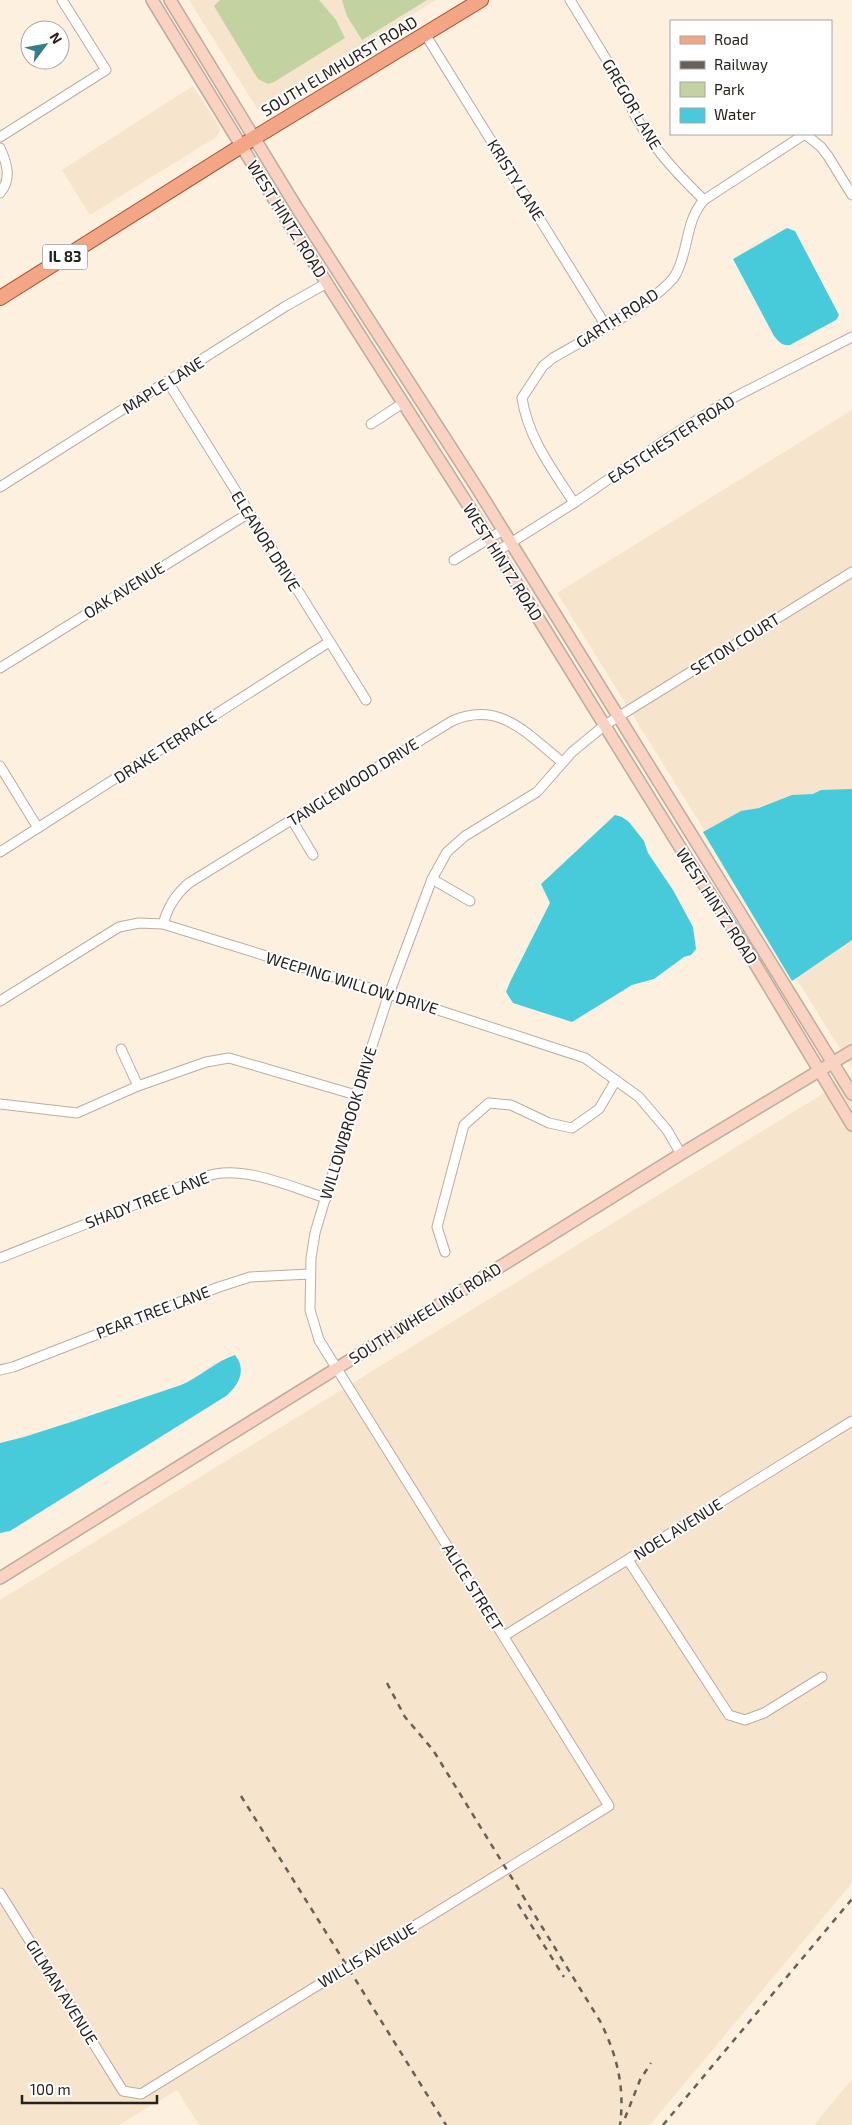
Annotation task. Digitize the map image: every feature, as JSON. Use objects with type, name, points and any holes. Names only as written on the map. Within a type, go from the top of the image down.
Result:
[{"type":"main road","name":"WEST HINTZ ROAD","points":[[152,0],[241,146],[605,725],[852,1125]]},
{"type":"main road","name":"WEST HINTZ ROAD","points":[[170,0],[254,138],[503,530],[852,1094]]},
{"type":"main road","name":"SOUTH ELMHURST ROAD","points":[[241,146],[481,0]]},
{"type":"main road","name":"IL 83","points":[[0,298],[241,146]]},
{"type":"main road","name":"SOUTH WHEELING ROAD","points":[[0,1578],[681,1154],[852,1051]]},
{"type":"street","points":[[0,137],[106,70],[62,0]]},
{"type":"street","name":"GREGOR LANE","points":[[570,0],[622,85],[626,99],[650,139],[670,165],[704,200]]},
{"type":"street","name":"KRISTY LANE","points":[[425,34],[606,326]]},
{"type":"street","name":"GARTH ROAD","points":[[574,503],[533,437],[524,411],[522,398],[543,366],[553,358],[651,298],[671,281],[678,268],[693,215],[704,200],[803,135]]},
{"type":"street","points":[[806,135],[828,156],[852,195]]},
{"type":"street","points":[[0,148],[8,173],[7,181],[0,193]]},
{"type":"street","name":"MAPLE LANE","points":[[0,487],[286,306],[327,283]]},
{"type":"street","name":"EASTCHESTER ROAD","points":[[496,552],[574,503],[664,441],[727,401],[852,337]]},
{"type":"street","name":"ELEANOR DRIVE","points":[[168,382],[366,700]]},
{"type":"street","points":[[371,424],[403,404]]},
{"type":"street","name":"OAK AVENUE","points":[[0,668],[249,513]]},
{"type":"street","points":[[454,560],[503,530]]},
{"type":"street","name":"SETON COURT","points":[[618,717],[852,572]]},
{"type":"street","name":"DRAKE TERRACE","points":[[0,852],[329,642]]},
{"type":"street","name":"TANGLEWOOD DRIVE","points":[[163,924],[170,905],[189,883],[463,716],[488,714],[508,720],[562,762]]},
{"type":"street","name":"WILLOWBROOK DRIVE","points":[[336,1369],[318,1340],[310,1310],[312,1246],[356,1095],[389,994],[432,879],[447,852],[459,841],[537,792],[572,752],[605,725],[618,717]]},
{"type":"street","points":[[0,766],[38,828]]},
{"type":"street","points":[[292,820],[313,855]]},
{"type":"street","points":[[432,879],[470,901]]},
{"type":"street","name":"WEEPING WILLOW DRIVE","points":[[0,1002],[119,927],[139,923],[163,924],[389,994],[585,1058],[639,1097],[667,1130],[681,1154]]},
{"type":"street","points":[[121,1049],[138,1086]]},
{"type":"street","points":[[0,1104],[77,1113],[138,1086],[206,1062],[228,1058],[356,1095]]},
{"type":"street","points":[[446,1252],[437,1227],[464,1125],[489,1104],[511,1104],[549,1123],[572,1128],[599,1109],[616,1080]]},
{"type":"street","name":"SHADY TREE LANE","points":[[0,1258],[207,1176],[225,1172],[243,1172],[326,1198]]},
{"type":"street","name":"PEAR TREE LANE","points":[[0,1370],[13,1367],[210,1290],[250,1277],[310,1274]]},
{"type":"street","name":"ALICE STREET","points":[[336,1369],[609,1806]]},
{"type":"street","name":"NOEL AVENUE","points":[[504,1636],[852,1421]]},
{"type":"street","points":[[628,1560],[729,1715],[745,1720],[764,1713],[822,1677]]},
{"type":"street","name":"WILLIS AVENUE","points":[[123,2091],[141,2094],[609,1806]]},
{"type":"street","name":"GILMAN AVENUE","points":[[0,1893],[123,2091]]},
{"type":"shaded area","points":[[189,0],[436,0],[258,110]]},
{"type":"shaded area","points":[[193,86],[220,128],[218,136],[90,215],[62,170]]},
{"type":"shaded area","points":[[852,410],[852,1068],[557,593]]},
{"type":"shaded area","points":[[852,1076],[852,1883],[650,2125],[199,2125],[177,2090],[119,2125],[0,2125],[0,1600]]},
{"type":"shaded area","points":[[852,2079],[852,2125],[814,2125]]},
{"type":"green space","points":[[220,0],[319,0],[336,20],[345,38],[268,84],[258,79],[214,6]]},
{"type":"green space","points":[[342,0],[427,0],[362,40],[347,16]]},
{"type":"water","points":[[787,228],[795,231],[839,315],[836,320],[790,345],[781,343],[774,336],[733,259]]},
{"type":"water","points":[[852,789],[852,940],[792,981],[703,832],[741,811],[759,808],[792,795],[813,794],[821,790]]},
{"type":"water","points":[[615,815],[629,822],[644,841],[648,853],[673,890],[693,927],[696,949],[691,955],[684,957],[654,979],[632,985],[572,1022],[513,1003],[506,992],[550,903],[541,884]]},
{"type":"water","points":[[235,1355],[239,1360],[240,1377],[235,1387],[226,1396],[10,1531],[0,1533],[0,1443],[74,1421],[181,1385],[221,1361]]},
{"type":"railway","points":[[387,1683],[405,1717],[433,1750],[600,2021],[611,2046],[618,2072],[621,2098],[620,2125]]},
{"type":"railway","points":[[241,1796],[446,2125]]},
{"type":"railway","points":[[663,2125],[852,1899]]},
{"type":"railway","points":[[518,1904],[564,1977]]},
{"type":"railway","points":[[625,2118],[640,2080],[651,2063]]}]
